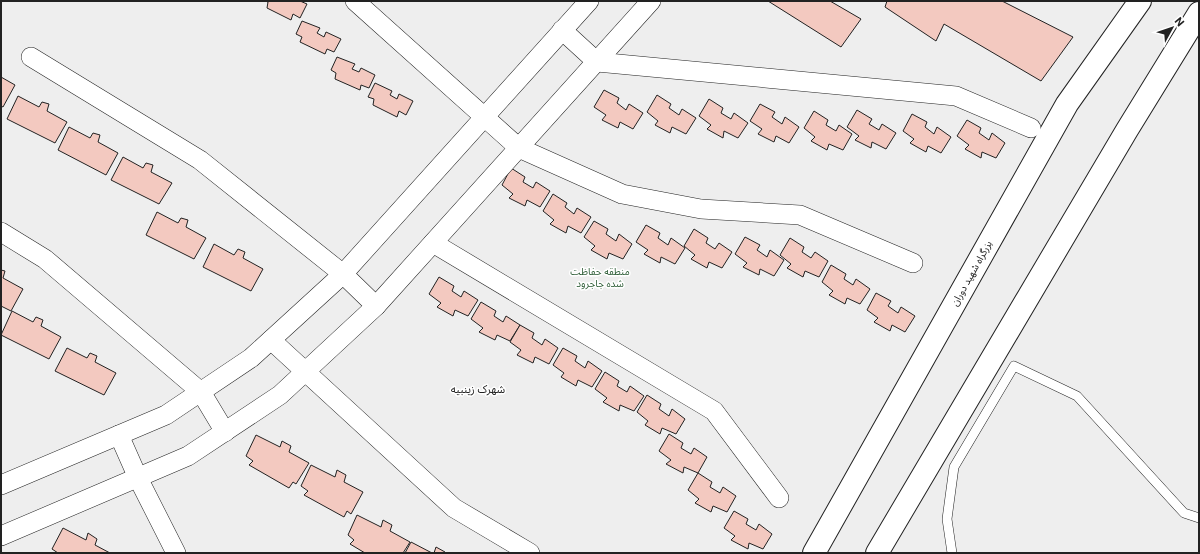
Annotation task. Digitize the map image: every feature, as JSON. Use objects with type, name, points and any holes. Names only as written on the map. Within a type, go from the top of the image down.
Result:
[{"type":"highway","name":"بزرگراه شهید دوران","points":[[814,553],[1067,104],[1140,1]]},
{"type":"highway","points":[[877,553],[1127,130],[1199,13]]},
{"type":"street","points":[[355,1],[519,148],[622,194],[701,209],[800,215],[912,264]]},
{"type":"street","points":[[1,485],[166,415],[251,358],[343,274],[589,1]]},
{"type":"street","points":[[1,536],[188,456],[280,395],[376,306],[651,1]]},
{"type":"street","points":[[562,30],[597,62],[956,96],[1031,128]]},
{"type":"street","points":[[31,57],[200,160],[343,274],[376,306]]},
{"type":"street","points":[[1,232],[45,259],[201,392],[224,432]]},
{"type":"street","points":[[433,243],[714,411],[779,498]]},
{"type":"street","points":[[271,340],[454,508],[530,553]]},
{"type":"street","points":[[119,435],[138,478],[176,553]]},
{"type":"lane","points":[[952,553],[947,519],[954,467],[1014,366],[1078,396],[1184,513],[1199,518]]},
{"type":"green space","name":"منطقه حفاظت شده جاجرود","points":[[1,1],[1199,1],[1199,553],[1,553]]},
{"type":"building","points":[[265,1],[300,1],[307,4],[300,18],[293,14],[291,20],[267,8],[268,2]]},
{"type":"building","points":[[768,1],[830,1],[861,19],[841,47]]},
{"type":"building","points":[[887,1],[1002,1],[1073,37],[1041,81],[944,24],[936,41],[885,7]]},
{"type":"building","points":[[302,21],[320,28],[317,33],[324,37],[326,32],[341,39],[334,52],[327,49],[325,54],[300,42],[302,37],[296,34]]},
{"type":"building","points":[[337,57],[355,64],[352,69],[359,72],[361,68],[375,75],[369,88],[361,85],[360,90],[335,79],[336,73],[331,70]]},
{"type":"building","points":[[1,77],[15,85],[3,107],[1,106]]},
{"type":"building","points":[[375,83],[392,91],[390,95],[397,99],[399,94],[413,101],[406,115],[399,111],[397,117],[373,105],[374,99],[368,97]]},
{"type":"building","points":[[604,90],[619,98],[617,103],[626,110],[629,104],[643,113],[633,129],[620,122],[618,128],[602,120],[606,115],[594,107]]},
{"type":"building","points":[[657,95],[671,104],[669,108],[679,115],[682,109],[696,118],[686,134],[672,127],[670,133],[655,125],[658,121],[647,112]]},
{"type":"building","points":[[18,96],[39,107],[42,102],[49,104],[47,111],[67,122],[55,143],[7,119]]},
{"type":"building","points":[[709,99],[723,108],[721,113],[731,119],[734,113],[748,123],[738,138],[724,131],[723,138],[707,129],[711,125],[699,116]]},
{"type":"building","points":[[760,104],[775,112],[772,117],[782,124],[785,117],[799,127],[789,143],[776,136],[774,142],[758,134],[762,129],[750,121]]},
{"type":"building","points":[[857,110],[872,119],[869,124],[879,130],[882,124],[896,133],[886,149],[872,142],[871,148],[855,140],[859,136],[847,127]]},
{"type":"building","points":[[814,111],[828,120],[826,125],[836,131],[839,125],[852,134],[843,150],[829,144],[827,150],[811,141],[815,137],[804,128]]},
{"type":"building","points":[[912,114],[927,122],[925,127],[934,134],[937,127],[951,137],[941,153],[928,146],[926,152],[910,143],[914,139],[903,131]]},
{"type":"building","points":[[967,120],[981,128],[979,133],[989,140],[992,133],[1005,143],[996,158],[982,152],[981,158],[965,149],[969,145],[957,136]]},
{"type":"building","points":[[69,127],[90,138],[93,133],[100,135],[98,142],[118,153],[106,175],[58,150]]},
{"type":"building","points":[[123,157],[143,168],[146,163],[153,165],[151,172],[172,183],[159,204],[111,180]]},
{"type":"building","points":[[511,168],[525,177],[523,182],[533,188],[536,182],[550,191],[540,207],[527,200],[525,206],[509,198],[513,194],[502,185]]},
{"type":"building","points":[[553,194],[567,203],[565,207],[574,214],[577,208],[591,217],[581,233],[568,226],[566,233],[550,224],[554,220],[543,211]]},
{"type":"building","points":[[157,212],[178,223],[181,218],[188,220],[186,227],[206,238],[194,259],[146,235]]},
{"type":"building","points":[[594,221],[608,229],[606,234],[616,241],[619,234],[632,244],[623,259],[609,253],[607,259],[591,250],[595,246],[584,237]]},
{"type":"building","points":[[646,225],[660,233],[658,238],[668,245],[671,238],[685,248],[675,264],[661,257],[660,263],[644,254],[648,250],[636,242]]},
{"type":"building","points":[[694,229],[708,238],[706,243],[715,249],[719,243],[732,252],[722,268],[709,262],[707,268],[691,259],[695,255],[684,246]]},
{"type":"building","points":[[745,237],[760,245],[757,250],[767,257],[770,250],[784,260],[774,276],[760,269],[759,275],[743,267],[747,263],[735,254]]},
{"type":"building","points":[[790,238],[804,247],[802,252],[811,258],[815,252],[828,261],[819,277],[805,271],[803,277],[787,268],[791,264],[780,255]]},
{"type":"building","points":[[214,244],[234,255],[238,249],[245,252],[243,258],[263,269],[251,291],[203,267]]},
{"type":"building","points":[[831,265],[846,274],[844,279],[853,285],[856,279],[870,289],[860,304],[847,298],[845,304],[829,295],[833,291],[822,282]]},
{"type":"building","points":[[1,270],[5,271],[3,278],[23,289],[11,311],[1,306]]},
{"type":"building","points":[[439,277],[454,286],[452,291],[461,297],[464,291],[478,300],[468,316],[455,310],[453,316],[437,307],[441,303],[429,294]]},
{"type":"building","points":[[876,293],[891,301],[888,306],[898,313],[901,307],[915,316],[905,332],[892,325],[890,331],[874,322],[878,318],[867,310]]},
{"type":"building","points":[[481,302],[496,311],[494,316],[503,322],[506,316],[520,325],[510,341],[497,335],[495,340],[479,332],[483,328],[471,319]]},
{"type":"building","points":[[12,311],[33,322],[36,317],[43,320],[41,326],[61,337],[49,359],[1,335]]},
{"type":"building","points":[[520,325],[534,333],[532,338],[542,345],[545,339],[558,348],[549,364],[535,357],[533,363],[517,355],[521,350],[510,342]]},
{"type":"building","points":[[67,348],[87,358],[90,353],[97,356],[95,362],[116,373],[104,395],[55,371]]},
{"type":"building","points":[[563,348],[577,356],[575,361],[585,368],[588,361],[602,371],[592,387],[578,380],[576,386],[561,377],[564,373],[553,365]]},
{"type":"building","points":[[605,372],[619,381],[617,386],[627,392],[630,386],[644,396],[634,411],[620,405],[619,411],[603,402],[607,398],[595,389]]},
{"type":"building","points":[[647,395],[661,404],[659,409],[669,416],[672,409],[685,419],[676,434],[662,428],[660,434],[645,425],[648,421],[637,412]]},
{"type":"building","points":[[669,434],[683,443],[681,448],[691,454],[694,448],[707,457],[698,473],[684,467],[683,473],[666,464],[671,460],[659,451]]},
{"type":"building","points":[[256,435],[280,447],[282,441],[291,446],[289,452],[309,463],[296,484],[293,482],[289,488],[249,465],[253,461],[246,456]]},
{"type":"building","points":[[311,465],[335,477],[337,470],[346,475],[344,482],[363,492],[351,514],[347,511],[344,517],[304,495],[308,491],[301,486]]},
{"type":"building","points":[[698,473],[712,482],[710,487],[720,493],[723,487],[736,496],[727,512],[713,506],[711,512],[695,503],[699,499],[688,490]]},
{"type":"building","points":[[734,511],[748,519],[746,524],[756,530],[759,524],[772,534],[763,549],[749,543],[748,549],[731,540],[735,536],[724,528]]},
{"type":"building","points":[[357,515],[381,527],[383,520],[392,525],[390,531],[410,542],[403,553],[365,553],[350,544],[354,540],[348,535]]},
{"type":"building","points":[[63,528],[86,540],[88,533],[97,539],[95,545],[110,553],[58,553],[52,549]]},
{"type":"building","points":[[411,542],[432,553],[405,553]]},
{"type":"building","points":[[436,547],[445,552],[445,553],[434,553]]},
{"type":"district","name":"شهرک زینبیه","points":[[478,389]]}]
